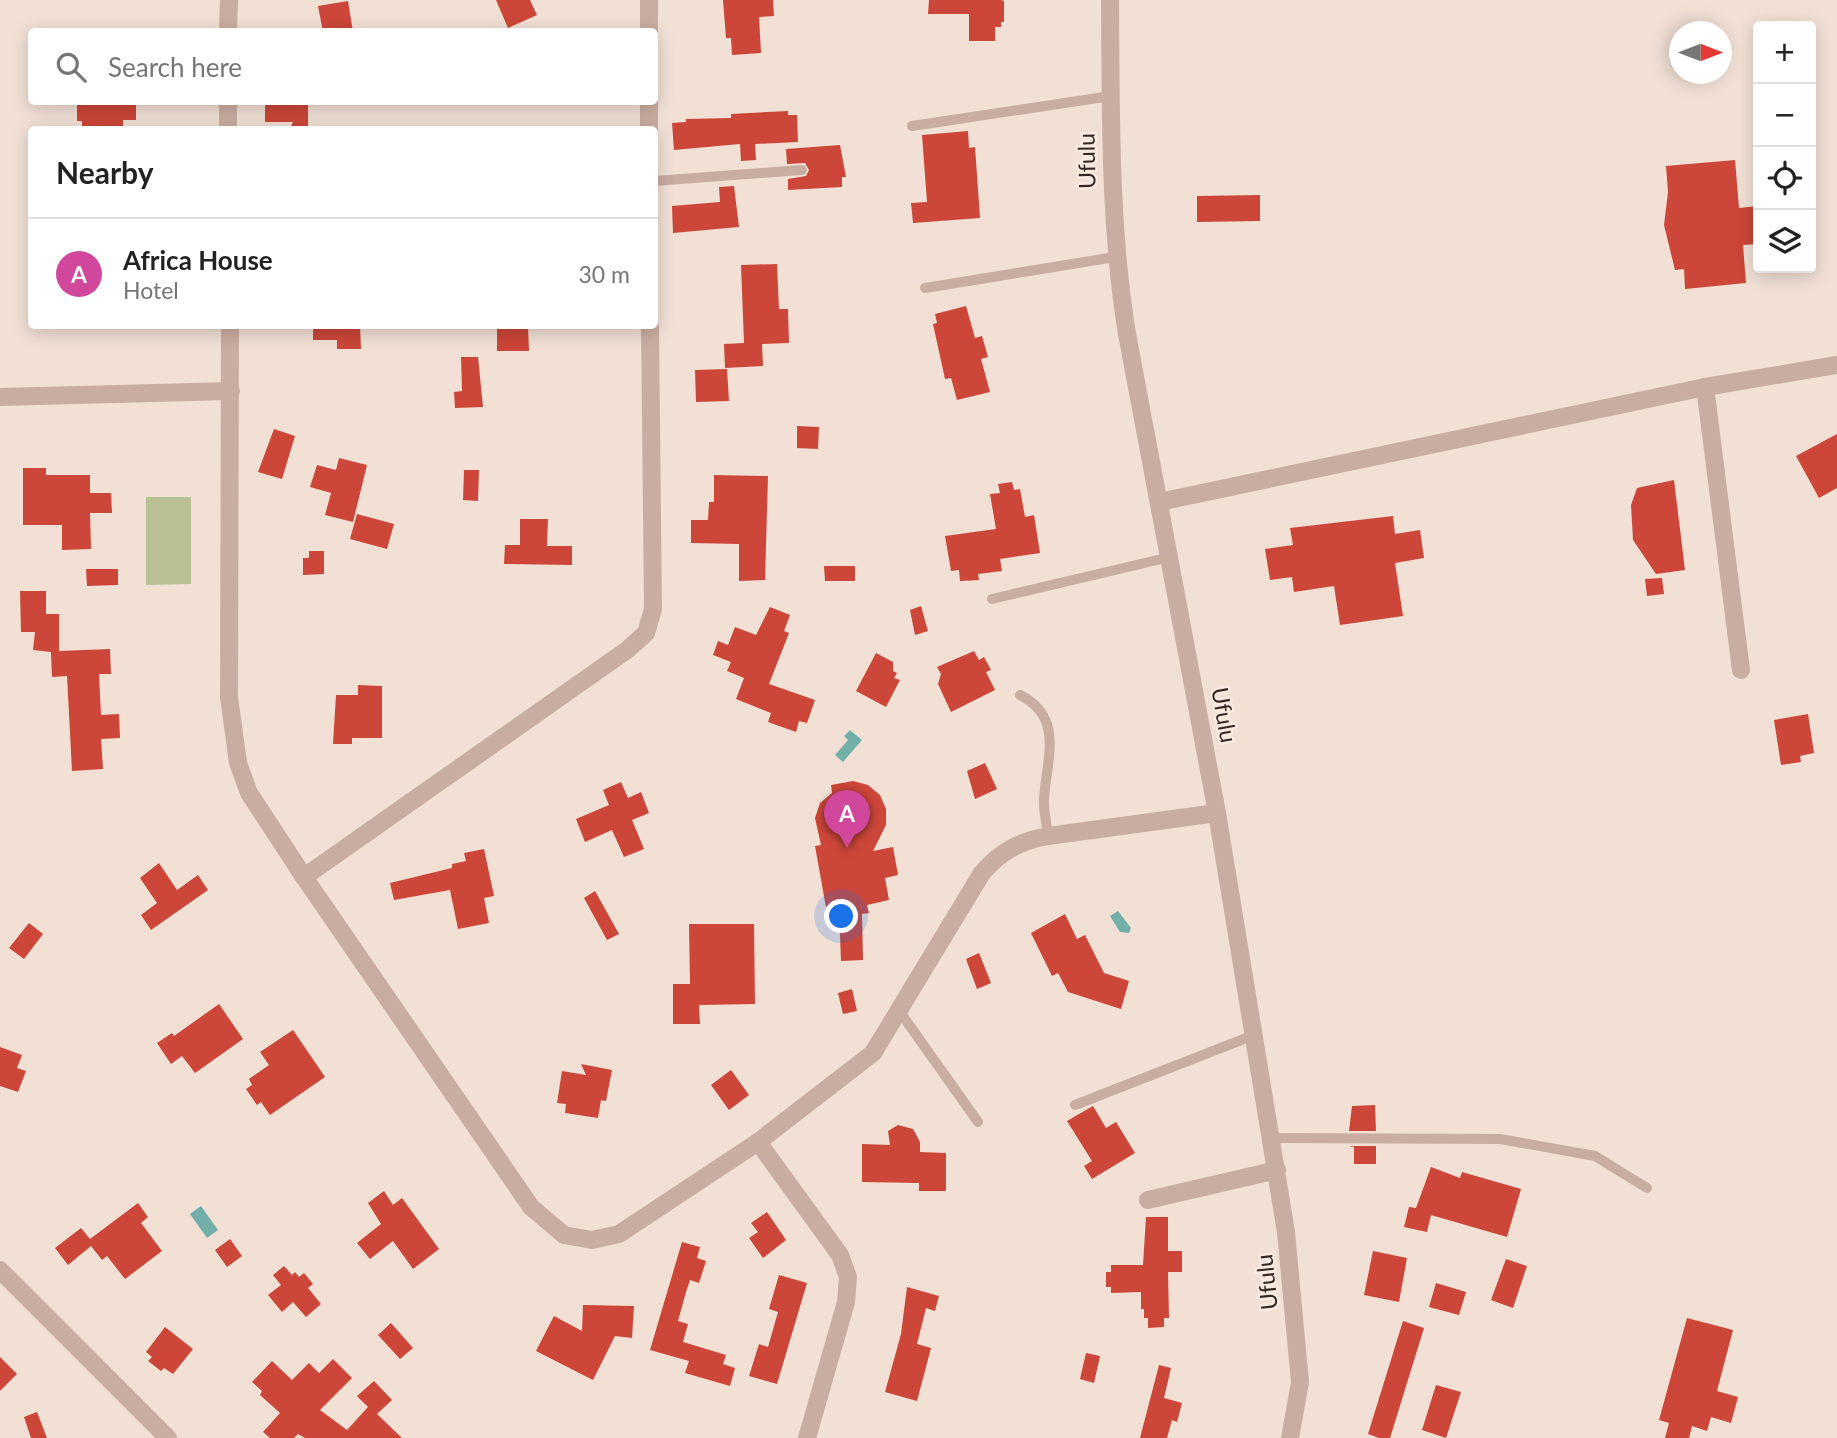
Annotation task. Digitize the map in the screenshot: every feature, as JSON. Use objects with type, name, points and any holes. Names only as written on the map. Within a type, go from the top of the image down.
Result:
[{"type":"street","points":[[228,28],[229,0]]},
{"type":"street","points":[[649,0],[649,28]]},
{"type":"street","name":"Ufulu","points":[[1110,0],[1115,257],[1217,813],[1277,1170],[1299,1353],[1298,1405],[1290,1438]]},
{"type":"street","points":[[228,105],[228,126]]},
{"type":"street","points":[[649,105],[649,126]]},
{"type":"street","points":[[230,329],[229,697],[238,763],[249,793],[304,877],[531,1207],[553,1229],[577,1239],[619,1234],[758,1142],[862,1064],[881,1043],[982,873],[1014,846],[1048,836],[1217,813]]},
{"type":"street","points":[[304,877],[627,650],[646,633],[653,609],[650,329]]},
{"type":"street","points":[[1160,502],[1705,387],[1837,365]]},
{"type":"street","points":[[1705,387],[1741,670]]},
{"type":"street","points":[[0,397],[231,391]]},
{"type":"street","points":[[758,1142],[841,1255],[848,1278],[846,1302],[807,1438]]},
{"type":"street","points":[[1148,1200],[1277,1170]]},
{"type":"street","points":[[0,1270],[168,1438]]},
{"type":"lane","points":[[912,126],[1111,96]]},
{"type":"lane","points":[[658,181],[802,170]]},
{"type":"lane","points":[[925,288],[1115,257]]},
{"type":"lane","points":[[992,600],[1170,557]]},
{"type":"lane","points":[[1020,695],[1038,704],[1049,726],[1049,767],[1044,799],[1048,836]]},
{"type":"lane","points":[[900,1012],[978,1122]]},
{"type":"lane","points":[[1075,1105],[1254,1035]]},
{"type":"lane","points":[[1271,1138],[1500,1139],[1595,1156],[1647,1188]]},
{"type":"green space","points":[[146,497],[191,497],[191,584],[146,585]]},
{"type":"water","points":[[850,730],[862,740],[843,762],[835,755],[848,740],[844,736]]},
{"type":"water","points":[[1118,911],[1131,928],[1129,933],[1120,932],[1110,916]]},
{"type":"water","points":[[201,1206],[218,1230],[207,1238],[190,1214]]},
{"type":"building","points":[[496,0],[530,0],[537,15],[508,28]]},
{"type":"building","points":[[723,0],[773,0],[774,16],[759,17],[761,53],[732,55],[731,38],[726,38]]},
{"type":"building","points":[[929,0],[1001,0],[1004,1],[1004,22],[1001,22],[1001,27],[995,27],[995,41],[969,41],[969,14],[928,14]]},
{"type":"building","points":[[348,1],[352,28],[322,28],[318,6]]},
{"type":"building","points":[[77,105],[136,105],[136,120],[123,120],[123,126],[82,126],[82,121],[77,121]]},
{"type":"building","points":[[265,105],[308,105],[308,126],[291,126],[293,122],[265,122]]},
{"type":"building","points":[[788,111],[788,115],[797,115],[798,142],[755,144],[756,160],[741,161],[740,144],[674,150],[672,123],[686,122],[686,119],[731,118],[731,114]]},
{"type":"building","points":[[968,131],[969,148],[975,147],[980,218],[913,223],[911,203],[927,202],[922,135]]},
{"type":"building","points":[[840,145],[846,177],[842,177],[842,187],[788,190],[788,179],[806,176],[809,170],[805,163],[787,164],[786,149]]},
{"type":"building","points":[[1735,160],[1739,208],[1753,207],[1753,244],[1743,245],[1746,283],[1685,289],[1684,269],[1675,270],[1664,225],[1668,192],[1666,166]]},
{"type":"building","points":[[734,186],[739,227],[673,233],[672,206],[720,202],[719,187]]},
{"type":"building","points":[[1260,195],[1260,221],[1197,222],[1197,196]]},
{"type":"building","points":[[777,264],[779,309],[788,309],[789,343],[762,344],[763,366],[725,368],[724,344],[744,343],[741,265]]},
{"type":"building","points":[[966,306],[975,338],[982,336],[988,357],[981,359],[990,392],[957,400],[951,378],[945,379],[933,324],[937,323],[935,314]]},
{"type":"building","points":[[313,329],[360,329],[361,349],[337,349],[337,340],[313,340]]},
{"type":"building","points":[[497,329],[528,329],[529,351],[497,351]]},
{"type":"building","points":[[461,357],[478,357],[483,407],[455,408],[454,392],[462,391]]},
{"type":"building","points":[[727,369],[729,401],[696,402],[695,370]]},
{"type":"building","points":[[797,426],[819,427],[818,449],[797,448]]},
{"type":"building","points":[[274,429],[295,436],[282,479],[258,472]]},
{"type":"building","points":[[1837,434],[1837,488],[1819,498],[1796,456]]},
{"type":"building","points":[[339,458],[367,465],[353,522],[325,515],[331,493],[310,487],[317,465],[336,470]]},
{"type":"building","points":[[23,468],[46,468],[46,475],[90,475],[90,493],[111,493],[112,513],[90,513],[91,549],[62,550],[62,525],[23,525]]},
{"type":"building","points":[[464,470],[479,470],[478,501],[463,500]]},
{"type":"building","points":[[714,475],[768,476],[765,580],[739,581],[739,544],[691,543],[691,520],[708,520],[709,502],[714,502]]},
{"type":"building","points":[[1674,480],[1685,570],[1656,574],[1633,540],[1631,505],[1637,488]]},
{"type":"building","points":[[1012,482],[1014,490],[1020,489],[1025,517],[1034,515],[1040,553],[1000,559],[1002,571],[978,574],[979,580],[960,581],[959,570],[951,571],[945,536],[996,529],[990,494],[1000,493],[998,484]]},
{"type":"building","points":[[357,514],[394,524],[387,549],[350,539]]},
{"type":"building","points":[[1393,516],[1395,534],[1420,530],[1424,558],[1395,563],[1403,616],[1340,625],[1334,586],[1294,592],[1292,577],[1270,580],[1265,549],[1293,545],[1290,528]]},
{"type":"building","points":[[520,519],[548,519],[547,546],[572,546],[572,565],[504,564],[505,545],[520,545]]},
{"type":"building","points":[[309,551],[324,551],[324,574],[303,575],[303,558],[309,558]]},
{"type":"building","points":[[824,566],[855,566],[855,581],[825,581]]},
{"type":"building","points":[[86,569],[118,569],[118,585],[87,586]]},
{"type":"building","points":[[1662,578],[1664,594],[1647,596],[1645,579]]},
{"type":"building","points":[[20,591],[46,591],[46,614],[59,614],[59,651],[110,649],[111,674],[99,674],[101,715],[119,714],[120,738],[101,739],[103,769],[72,771],[67,676],[52,677],[51,652],[33,650],[35,632],[21,632]]},
{"type":"building","points":[[921,606],[928,631],[915,635],[910,610]]},
{"type":"building","points":[[770,607],[790,615],[784,631],[789,633],[769,684],[815,700],[807,723],[799,721],[796,732],[768,722],[771,713],[736,699],[744,678],[727,671],[731,662],[713,655],[718,641],[728,645],[735,627],[756,635]]},
{"type":"building","points":[[974,651],[979,660],[984,657],[991,670],[986,672],[995,690],[951,712],[938,684],[941,674],[937,667]]},
{"type":"building","points":[[876,653],[893,662],[893,671],[897,673],[894,678],[900,680],[886,707],[856,691]]},
{"type":"building","points":[[358,685],[382,686],[382,738],[352,738],[352,744],[333,744],[336,695],[358,695]]},
{"type":"building","points":[[1808,714],[1814,753],[1800,756],[1801,762],[1781,765],[1774,720]]},
{"type":"building","points":[[985,763],[997,789],[975,799],[967,771]]},
{"type":"building","points":[[853,781],[868,785],[880,795],[886,809],[886,825],[873,851],[893,847],[898,875],[885,878],[889,900],[867,905],[869,913],[862,914],[863,960],[841,961],[839,910],[827,913],[815,846],[821,845],[815,818],[820,803],[832,793],[831,785]]},
{"type":"building","points":[[621,782],[628,798],[641,792],[649,813],[632,820],[644,849],[624,857],[612,830],[585,842],[576,819],[609,805],[603,790]]},
{"type":"building","points":[[484,849],[494,896],[484,898],[489,923],[458,929],[450,890],[394,900],[390,883],[452,868],[452,864],[466,861],[464,853]]},
{"type":"building","points":[[159,863],[177,890],[198,875],[208,890],[151,930],[141,915],[157,903],[140,878]]},
{"type":"building","points":[[595,891],[619,934],[607,940],[584,898]]},
{"type":"building","points":[[1065,914],[1077,939],[1085,935],[1104,973],[1129,981],[1121,1009],[1068,992],[1058,973],[1052,976],[1031,933]]},
{"type":"building","points":[[29,923],[43,934],[24,959],[9,948]]},
{"type":"building","points":[[689,924],[754,924],[755,1004],[699,1005],[700,1024],[673,1024],[673,984],[690,984]]},
{"type":"building","points":[[979,953],[991,983],[977,989],[966,959]]},
{"type":"building","points":[[852,989],[857,1011],[843,1014],[838,993]]},
{"type":"building","points":[[219,1004],[243,1039],[195,1073],[182,1056],[171,1064],[157,1043],[172,1033],[174,1036]]},
{"type":"building","points":[[293,1030],[325,1077],[270,1115],[261,1102],[257,1105],[246,1089],[252,1085],[249,1079],[269,1065],[260,1052]]},
{"type":"building","points":[[0,1047],[22,1055],[17,1068],[26,1071],[18,1092],[0,1086]]},
{"type":"building","points":[[581,1064],[612,1070],[606,1101],[601,1100],[598,1118],[565,1113],[566,1104],[557,1103],[562,1071],[586,1075]]},
{"type":"building","points":[[731,1070],[749,1095],[729,1110],[711,1085]]},
{"type":"building","points":[[1375,1105],[1376,1131],[1349,1131],[1352,1106]]},
{"type":"building","points":[[1093,1106],[1106,1128],[1116,1122],[1135,1153],[1092,1179],[1084,1166],[1092,1161],[1067,1121]]},
{"type":"building","points":[[898,1125],[913,1129],[920,1142],[920,1152],[946,1153],[946,1191],[919,1191],[919,1183],[862,1182],[862,1144],[890,1145],[888,1131]]},
{"type":"building","points":[[1349,1146],[1376,1146],[1376,1164],[1354,1164],[1354,1147]]},
{"type":"building","points":[[1431,1167],[1460,1178],[1462,1172],[1521,1189],[1507,1237],[1431,1215],[1427,1232],[1404,1227],[1409,1207],[1416,1208]]},
{"type":"building","points":[[384,1191],[393,1205],[402,1198],[439,1249],[413,1269],[393,1241],[370,1259],[357,1243],[381,1224],[368,1203]]},
{"type":"building","points":[[138,1203],[148,1217],[141,1223],[162,1251],[125,1279],[107,1256],[102,1260],[91,1246],[68,1265],[55,1248],[81,1228],[90,1239]]},
{"type":"building","points":[[767,1212],[786,1240],[763,1258],[749,1238],[758,1232],[751,1223]]},
{"type":"building","points":[[1146,1217],[1168,1217],[1168,1251],[1182,1251],[1182,1272],[1168,1272],[1169,1318],[1164,1318],[1164,1327],[1148,1328],[1148,1318],[1144,1318],[1144,1309],[1141,1309],[1141,1292],[1111,1293],[1111,1287],[1106,1287],[1106,1272],[1111,1272],[1111,1265],[1143,1265]]},
{"type":"building","points":[[230,1239],[242,1256],[227,1267],[215,1250]]},
{"type":"building","points":[[682,1242],[700,1247],[697,1258],[706,1261],[699,1283],[690,1280],[686,1292],[678,1321],[688,1324],[683,1342],[726,1355],[723,1364],[735,1368],[730,1386],[685,1373],[689,1361],[650,1350]]},
{"type":"building","points":[[1373,1251],[1407,1258],[1399,1302],[1364,1295]]},
{"type":"building","points":[[1506,1259],[1527,1266],[1513,1308],[1491,1300]]},
{"type":"building","points":[[284,1266],[292,1275],[295,1272],[299,1277],[304,1273],[313,1284],[308,1288],[321,1304],[306,1317],[293,1302],[282,1312],[268,1295],[281,1285],[273,1275]]},
{"type":"building","points":[[779,1275],[807,1283],[777,1384],[749,1376],[759,1344],[768,1347],[778,1312],[769,1309]]},
{"type":"building","points":[[1436,1283],[1466,1292],[1459,1315],[1429,1307]]},
{"type":"building","points":[[907,1287],[939,1296],[935,1311],[926,1308],[917,1344],[931,1348],[917,1401],[885,1392],[901,1334]]},
{"type":"building","points":[[583,1305],[634,1306],[632,1338],[615,1336],[593,1380],[536,1351],[554,1316],[582,1331]]},
{"type":"building","points":[[1687,1318],[1733,1330],[1717,1391],[1738,1397],[1731,1423],[1711,1417],[1707,1431],[1692,1426],[1689,1438],[1665,1438],[1669,1423],[1659,1420]]},
{"type":"building","points":[[1403,1321],[1424,1328],[1390,1438],[1379,1438],[1368,1434]]},
{"type":"building","points":[[391,1323],[413,1348],[400,1359],[378,1335]]},
{"type":"building","points":[[165,1327],[193,1349],[173,1374],[164,1368],[161,1371],[148,1361],[152,1357],[146,1352]]},
{"type":"building","points":[[1086,1353],[1100,1356],[1094,1383],[1080,1379]]},
{"type":"building","points":[[0,1357],[17,1374],[0,1391]]},
{"type":"building","points":[[333,1359],[352,1378],[320,1410],[347,1430],[368,1407],[357,1396],[374,1381],[392,1400],[377,1414],[402,1438],[305,1438],[298,1434],[294,1438],[270,1438],[263,1432],[280,1413],[260,1395],[262,1391],[252,1382],[272,1361],[292,1380],[309,1363],[319,1373]]},
{"type":"building","points":[[1159,1365],[1171,1368],[1164,1398],[1182,1403],[1177,1422],[1172,1420],[1167,1438],[1140,1438]]},
{"type":"building","points":[[1436,1385],[1461,1392],[1446,1438],[1422,1430]]},
{"type":"building","points":[[37,1412],[47,1438],[31,1438],[24,1417]]},
{"type":"place","name":"Africa House","points":[[847,848]]}]
